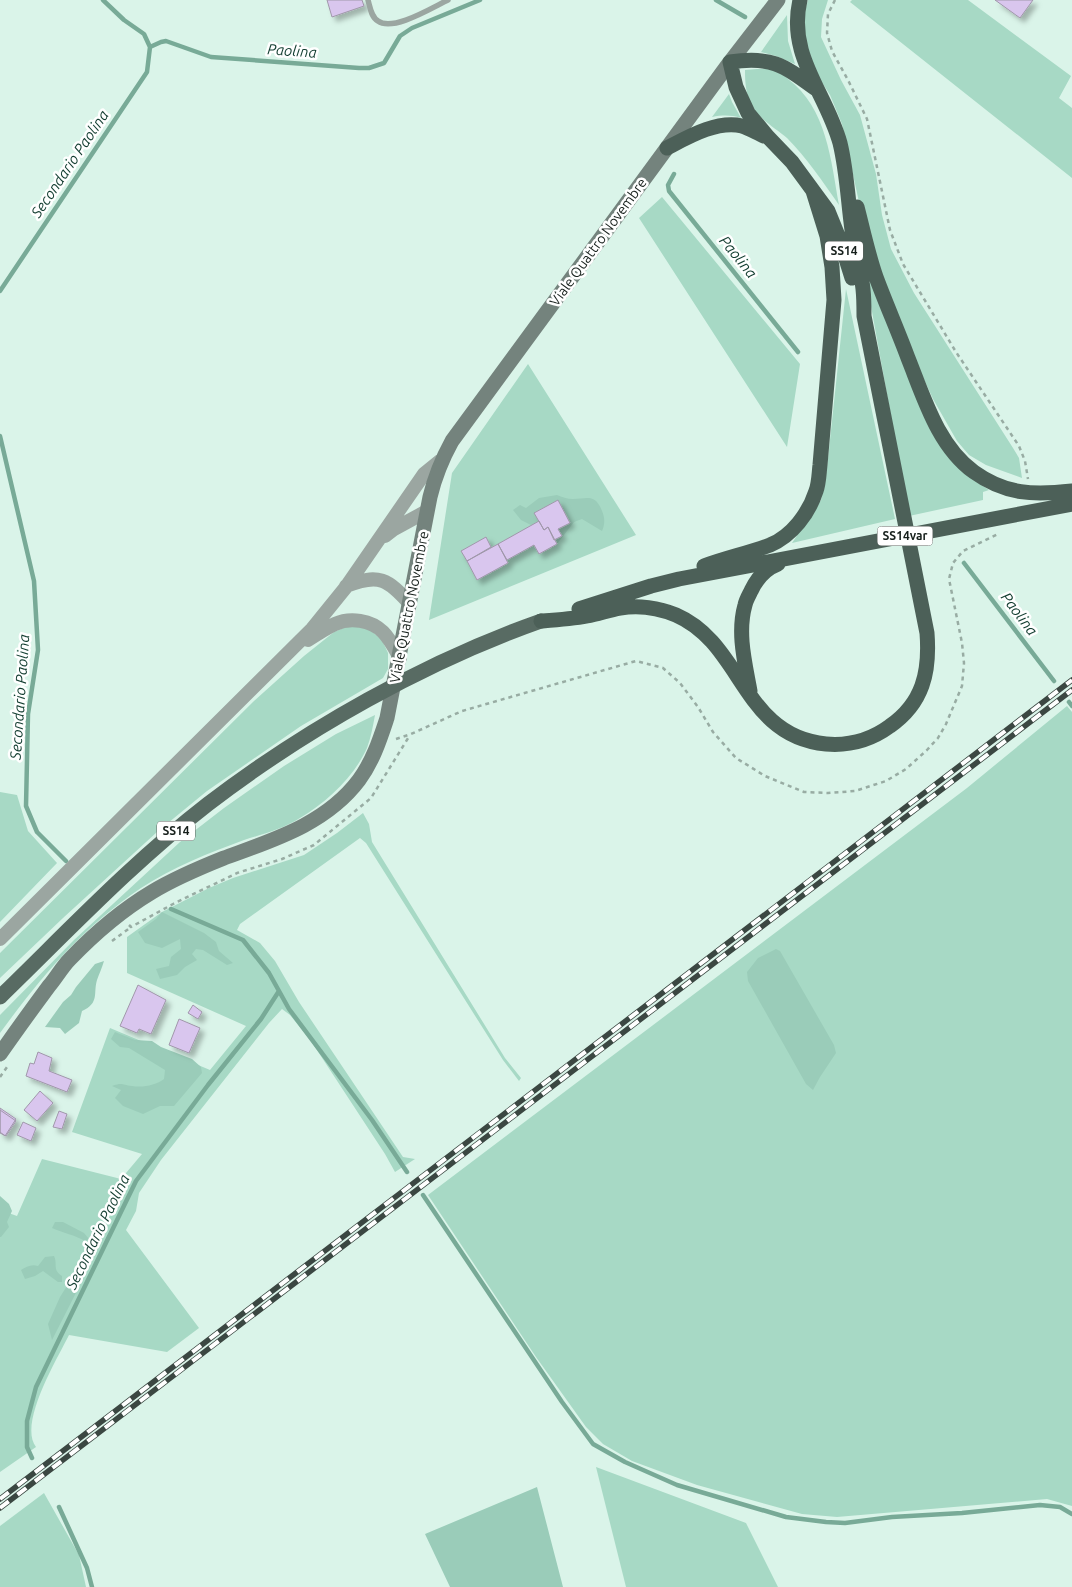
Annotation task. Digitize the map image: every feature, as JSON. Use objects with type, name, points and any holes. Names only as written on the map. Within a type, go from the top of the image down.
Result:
[{"type":"highway","points":[[800,0],[796,19],[797,38],[804,62],[835,126],[846,174],[875,275],[937,426],[955,453],[973,471],[990,482],[1008,490],[1032,494],[1072,491]]},
{"type":"highway","points":[[679,579],[706,566],[770,545],[781,539],[795,528],[817,490],[834,300],[832,267],[827,236],[813,191],[792,162],[768,138],[748,113],[736,87],[730,62],[747,59],[774,62],[790,70],[817,90]]},
{"type":"highway","points":[[667,148],[688,137],[721,126],[741,126],[768,138]]},
{"type":"highway","points":[[542,621],[637,607],[658,609],[676,615],[711,640],[759,709],[767,717],[787,732],[817,743],[837,744],[866,740],[896,722],[908,710],[921,690],[928,662],[927,633],[864,316],[863,290],[852,231],[846,174]]},
{"type":"highway","name":"SS14","points":[[813,191],[828,211],[838,235],[864,316]]},
{"type":"highway","name":"SS14var","points":[[542,621],[651,586],[679,579],[1072,504]]},
{"type":"highway","points":[[752,697],[742,640],[745,605],[762,574],[771,566],[799,556]]},
{"type":"main road","name":"Viale Quattro Novembre","points":[[6,1053],[69,961],[99,931],[151,893],[188,873],[288,834],[313,822],[335,805],[359,780],[378,745],[387,718],[427,511],[440,461],[452,441],[730,62],[778,0]]},
{"type":"main road","name":"SS14","points":[[0,997],[161,843],[207,805],[272,758],[323,726],[422,672],[542,621]]},
{"type":"street","points":[[0,939],[294,647],[328,610],[424,474],[440,461]]},
{"type":"street","points":[[377,542],[394,529],[427,511]]},
{"type":"street","points":[[346,586],[361,580],[387,581],[410,604]]},
{"type":"street","points":[[294,647],[337,623],[357,620],[372,624],[381,630],[389,638],[400,658]]},
{"type":"lane","points":[[368,0],[371,12],[378,21],[388,25],[400,22],[448,0]]},
{"type":"path","points":[[835,0],[828,14],[826,33],[832,50],[867,119],[890,230],[896,249],[942,329],[1019,446],[1025,461],[1028,482]]},
{"type":"path","points":[[410,734],[462,711],[636,661],[663,668],[680,683],[698,707],[713,732],[736,758],[765,776],[804,792],[828,793],[855,791],[886,781],[906,769],[938,738],[962,686],[964,663],[962,643],[949,579],[953,563],[963,551],[1001,532]]},
{"type":"path","points":[[106,945],[131,927]]},
{"type":"path","points":[[0,1076],[6,1053]]},
{"type":"green space","points":[[808,0],[828,0],[822,19],[821,37],[860,115],[876,174],[882,215],[891,249],[914,293],[1019,458],[1022,478],[986,465],[969,455],[957,441],[933,399],[895,316],[869,248],[842,124],[830,95],[816,73],[805,50],[804,15]]},
{"type":"green space","points":[[852,0],[968,0],[1071,76],[1059,98],[1072,108],[1072,178],[850,2]]},
{"type":"green space","points":[[787,15],[788,41],[795,64],[761,52]]},
{"type":"green space","points":[[745,70],[779,71],[801,91],[811,105],[819,120],[830,153],[839,205],[814,170],[787,138],[764,120],[753,107],[746,90]]},
{"type":"green space","points":[[729,94],[741,118],[734,116],[712,117]]},
{"type":"green space","points":[[662,197],[800,364],[787,447],[639,218]]},
{"type":"green space","points":[[871,282],[971,478],[989,490],[983,492],[983,500],[909,516],[867,284]]},
{"type":"green space","points":[[846,289],[895,519],[792,543],[821,500],[827,468]]},
{"type":"green space","points":[[528,364],[636,535],[429,620],[452,473]]},
{"type":"green space","points":[[557,495],[571,499],[593,499],[599,505],[604,516],[602,531],[582,519],[574,522],[557,544],[554,540],[561,536],[558,529],[570,523],[558,500],[535,512],[539,521],[531,525],[521,520],[513,510],[520,505],[526,508],[539,498]]},
{"type":"green space","points":[[351,625],[368,628],[382,640],[388,653],[388,669],[383,678],[301,726],[207,791],[157,832],[0,978],[0,953],[254,701],[334,632]]},
{"type":"green space","points":[[1067,706],[1072,712],[1072,1506],[1047,1499],[837,1517],[802,1514],[697,1485],[632,1461],[603,1444],[586,1427],[536,1357],[428,1195],[967,788]]},
{"type":"green space","points":[[375,715],[367,748],[361,759],[347,779],[330,796],[310,812],[293,822],[191,861],[166,873],[120,903],[100,919],[64,954],[31,992],[0,1033],[0,1015],[74,940],[180,842],[284,766],[336,734]]},
{"type":"green space","points":[[0,792],[17,795],[28,831],[57,863],[0,922]]},
{"type":"green space","points":[[363,813],[369,824],[372,842],[505,1058],[521,1078],[519,1081],[503,1060],[366,843],[360,838],[240,924],[237,930],[260,943],[275,961],[299,1002],[403,1157],[415,1159],[395,1172],[311,1041],[290,1015],[282,1009],[161,1160],[139,1193],[136,1211],[126,1230],[199,1328],[167,1352],[69,1335],[41,1391],[35,1408],[32,1437],[36,1447],[0,1472],[0,1210],[17,1216],[42,1159],[121,1179],[142,1154],[72,1132],[110,1028],[210,1070],[246,1026],[127,973],[127,937],[162,912],[209,888],[233,878],[304,855]]},
{"type":"green space","points":[[162,912],[204,933],[216,942],[219,951],[233,963],[227,965],[203,950],[196,949],[192,954],[197,960],[185,967],[177,975],[160,979],[156,969],[169,966],[171,957],[181,949],[180,939],[162,948],[145,943],[138,932],[156,919]]},
{"type":"green space","points":[[776,949],[780,951],[834,1045],[836,1053],[813,1090],[806,1084],[748,981],[747,972],[758,958]]},
{"type":"green space","points":[[104,961],[97,980],[94,1001],[88,1008],[82,1011],[79,1023],[65,1034],[60,1028],[45,1027],[95,964]]},
{"type":"green space","points":[[115,1032],[135,1040],[152,1041],[161,1047],[192,1059],[201,1067],[202,1073],[174,1106],[160,1106],[143,1114],[123,1106],[115,1098],[121,1090],[112,1086],[121,1084],[141,1087],[153,1084],[164,1079],[165,1070],[129,1048],[120,1047],[111,1039]]},
{"type":"green space","points":[[0,1196],[9,1204],[12,1211],[7,1222],[9,1227],[1,1237],[0,1237]]},
{"type":"green space","points":[[55,1222],[63,1222],[84,1233],[89,1239],[85,1241],[52,1228]]},
{"type":"green space","points":[[54,1256],[56,1269],[62,1276],[62,1282],[58,1282],[43,1271],[25,1279],[21,1270],[35,1265],[38,1266],[45,1257]]},
{"type":"green space","points":[[72,1278],[82,1281],[52,1340],[48,1324],[60,1297]]},
{"type":"green space","points":[[596,1467],[746,1523],[778,1587],[626,1587]]},
{"type":"green space","points":[[537,1487],[563,1587],[450,1587],[425,1534]]},
{"type":"green space","points":[[44,1493],[79,1555],[86,1587],[0,1587],[0,1526]]},
{"type":"building","points":[[327,0],[362,0],[364,6],[332,17]]},
{"type":"building","points":[[995,0],[1033,0],[1020,18]]},
{"type":"building","points":[[558,500],[570,523],[558,529],[562,536],[554,540],[548,527],[544,530],[534,513]]},
{"type":"building","points":[[539,521],[544,530],[548,527],[557,544],[539,554],[534,545],[507,560],[498,544]]},
{"type":"building","points":[[486,537],[491,547],[467,561],[461,551]]},
{"type":"building","points":[[498,544],[508,563],[477,580],[467,561]]},
{"type":"building","points":[[138,985],[166,1000],[151,1034],[139,1029],[137,1033],[120,1026]]},
{"type":"building","points":[[193,1005],[202,1012],[198,1019],[188,1013]]},
{"type":"building","points":[[179,1019],[200,1028],[189,1053],[169,1045]]},
{"type":"building","points":[[38,1052],[52,1058],[49,1071],[72,1080],[67,1092],[26,1076],[30,1063],[34,1064]]},
{"type":"building","points":[[40,1091],[53,1103],[37,1121],[24,1110]]},
{"type":"building","points":[[0,1108],[16,1119],[5,1136],[0,1132]]},
{"type":"building","points":[[0,1110],[16,1121],[6,1136],[0,1133]]},
{"type":"building","points":[[59,1111],[67,1114],[62,1129],[53,1127]]},
{"type":"building","points":[[23,1122],[36,1128],[31,1141],[17,1135]]},
{"type":"waterway","name":"Paolina","points":[[103,0],[124,20],[144,34],[150,47]]},
{"type":"waterway","name":"Paolina","points":[[150,47],[166,41],[211,57],[369,68],[384,63],[400,36],[412,28],[480,0]]},
{"type":"waterway","name":"Paolina","points":[[716,0],[745,17]]},
{"type":"waterway","name":"Secondario Paolina","points":[[0,291],[147,72],[150,47]]},
{"type":"waterway","name":"Paolina","points":[[674,174],[668,185],[669,191],[798,352]]},
{"type":"waterway","name":"Secondario Paolina","points":[[0,436],[34,581],[38,650],[28,714],[26,806],[37,832],[66,861]]},
{"type":"waterway","name":"Paolina","points":[[964,563],[1054,681]]},
{"type":"waterway","name":"Paolina","points":[[1069,702],[1072,706]]},
{"type":"waterway","name":"Secondario Paolina","points":[[32,1458],[27,1447],[27,1421],[36,1387],[136,1181],[208,1085],[261,1019],[279,991],[269,973],[243,940],[171,909]]},
{"type":"waterway","name":"Secondario Paolina","points":[[279,991],[289,1009],[372,1120],[407,1172]]},
{"type":"waterway","points":[[423,1195],[562,1402],[593,1444],[625,1462],[677,1485],[786,1517],[826,1522],[845,1523],[892,1517],[962,1513],[1040,1505],[1060,1507],[1072,1514]]},
{"type":"waterway","name":"Secondario Paolina","points":[[59,1507],[87,1568],[92,1587]]},
{"type":"railway","points":[[0,1499],[1072,680]]},
{"type":"railway","points":[[0,1508],[1072,690]]}]
